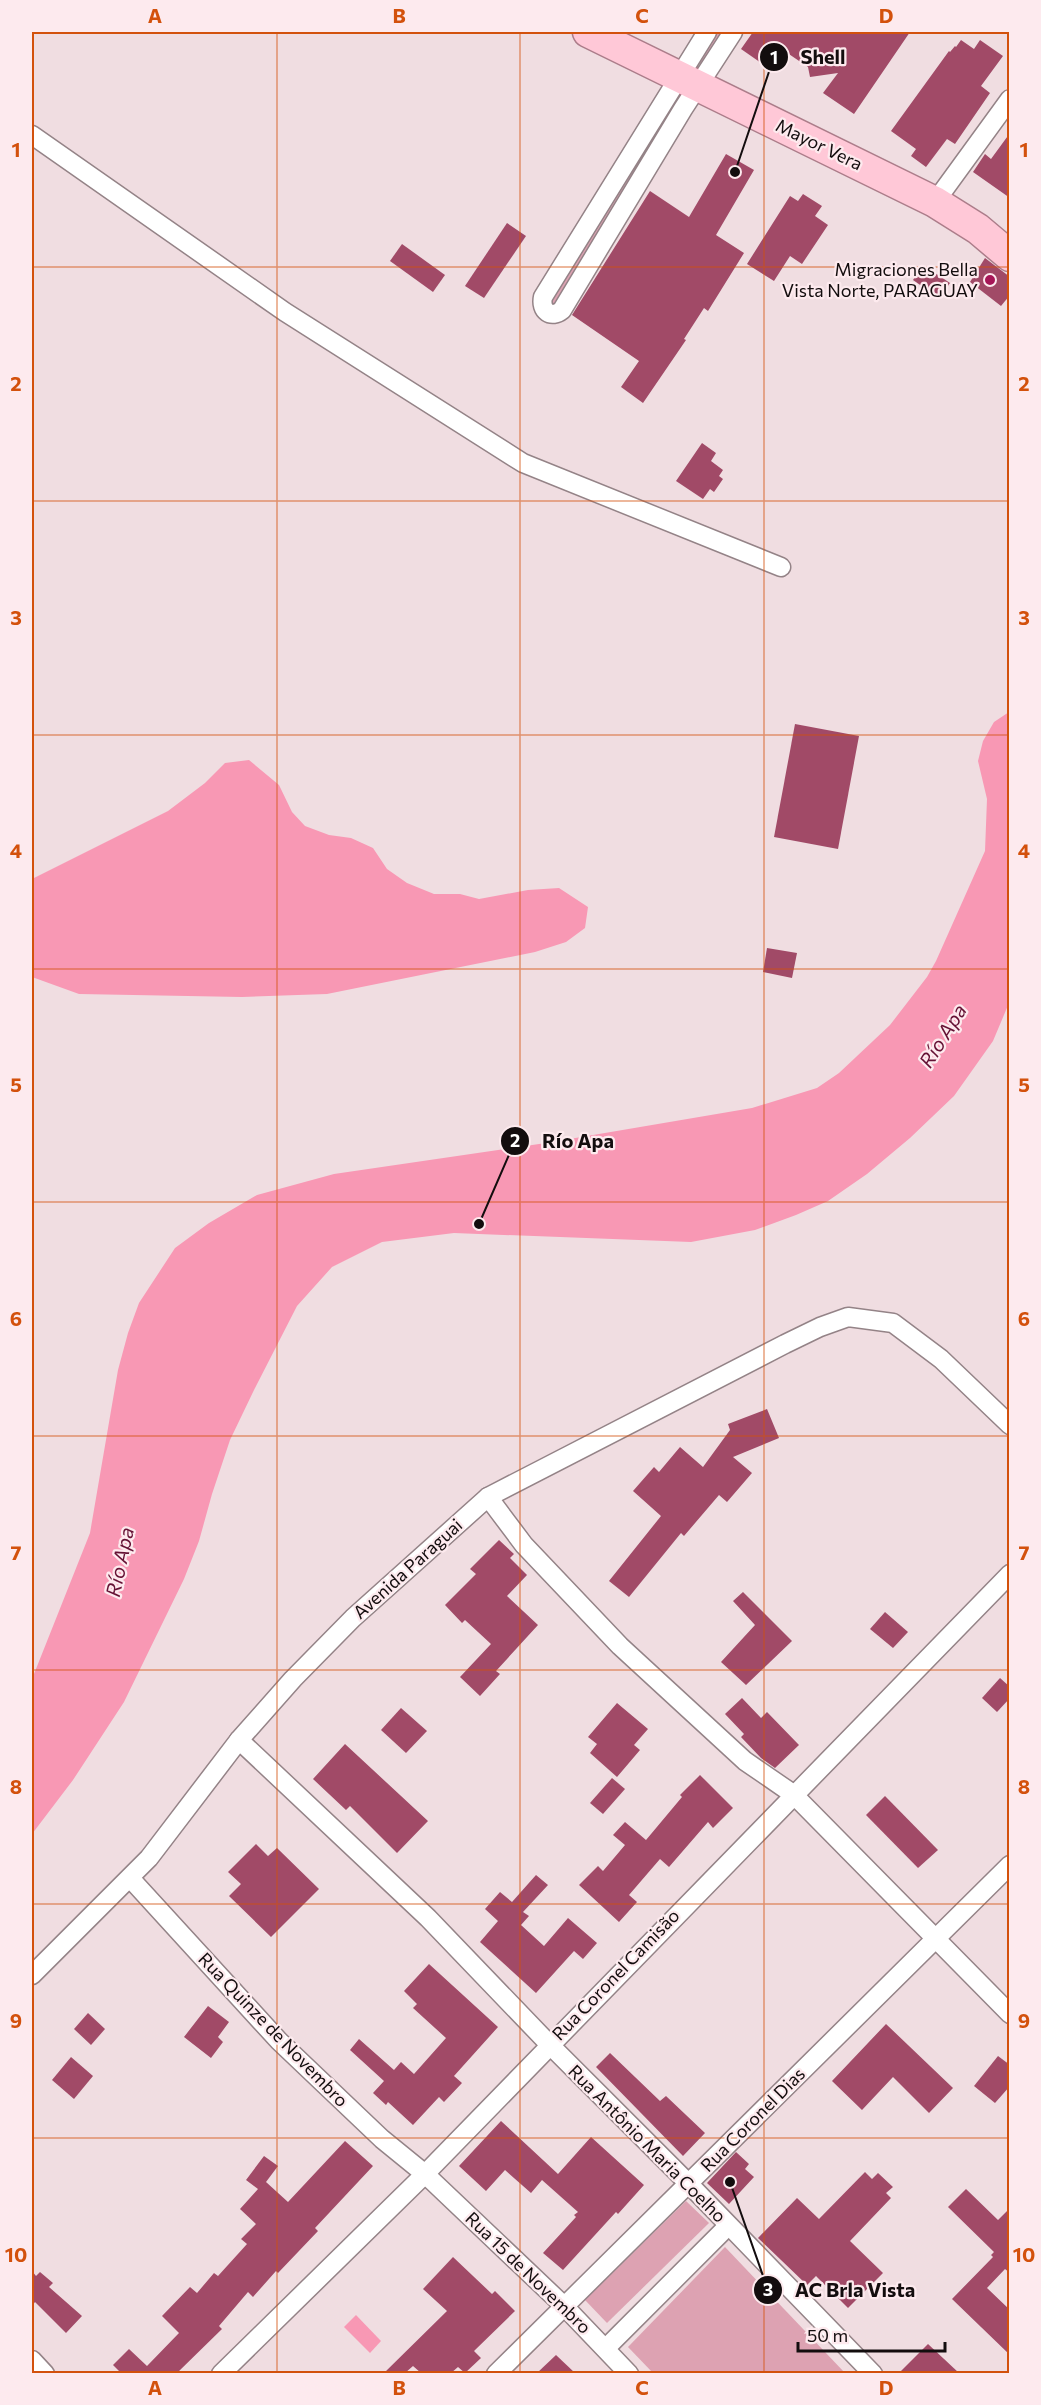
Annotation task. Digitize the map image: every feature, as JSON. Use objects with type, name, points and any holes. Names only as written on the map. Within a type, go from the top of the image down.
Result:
[{"type":"highway","name":"Mayor Vera","points":[[588,32],[935,202],[978,229],[1010,256]]},
{"type":"street","points":[[706,32],[688,80],[562,310],[556,314],[544,311],[541,304],[543,297],[688,80],[733,32]]},
{"type":"street","points":[[935,202],[1010,99]]},
{"type":"street","points":[[32,135],[285,312],[523,463],[781,567]]},
{"type":"street","name":"Avenida Paraguai","points":[[32,1975],[68,1936],[149,1858],[239,1740],[293,1679],[353,1618],[488,1497],[820,1327],[848,1317],[893,1323],[940,1359],[1010,1425]]},
{"type":"street","points":[[488,1497],[525,1545],[636,1661],[745,1761],[793,1794],[1010,2014]]},
{"type":"street","name":"Rua Coronel Camisão","points":[[221,2373],[424,2174],[1010,1574]]},
{"type":"street","name":"Rua Antônio Maria Coelho","points":[[239,1740],[428,1918],[873,2373]]},
{"type":"street","name":"Rua Coronel Dias","points":[[496,2373],[1010,1865]]},
{"type":"street","name":"Rua Quinze de Novembro","points":[[130,1878],[279,2041],[374,2132],[424,2174]]},
{"type":"street","name":"Rua 15 de Novembro","points":[[424,2174],[564,2306],[629,2373]]},
{"type":"street","points":[[606,2348],[728,2226]]},
{"type":"street","points":[[32,2360],[45,2373]]},
{"type":"shaded area","points":[[715,32],[725,32],[702,64],[698,63]]},
{"type":"shaded area","points":[[676,96],[680,100],[556,305],[552,307],[549,301]]},
{"type":"shaded area","points":[[686,2201],[709,2223],[607,2323],[585,2300]]},
{"type":"shaded area","points":[[725,2247],[845,2373],[653,2373],[628,2347]]},
{"type":"water","points":[[1009,712],[1009,1003],[993,1041],[954,1096],[910,1138],[867,1174],[828,1201],[755,1230],[691,1242],[454,1233],[382,1242],[332,1267],[297,1306],[230,1440],[199,1541],[184,1579],[124,1702],[73,1780],[32,1834],[32,1679],[90,1533],[118,1370],[128,1333],[139,1303],[175,1248],[209,1223],[257,1195],[334,1174],[546,1143],[752,1108],[817,1088],[839,1073],[890,1025],[927,977],[936,961],[985,851],[987,799],[978,761],[983,741],[994,722]]},
{"type":"water","points":[[249,760],[279,785],[292,812],[305,826],[329,835],[351,838],[373,848],[387,869],[407,883],[434,894],[460,894],[479,899],[528,890],[559,888],[588,907],[585,928],[566,942],[535,952],[327,994],[242,997],[79,994],[32,977],[32,879],[168,811],[205,783],[225,763]]},
{"type":"water","points":[[356,2315],[381,2341],[370,2353],[344,2327]]},
{"type":"building","points":[[753,32],[910,32],[854,114],[823,93],[838,73],[810,77],[808,67],[777,46],[764,65],[741,49]]},
{"type":"building","points":[[961,40],[974,49],[980,40],[1003,56],[981,86],[990,93],[955,144],[947,139],[926,167],[911,156],[916,149],[891,131],[949,51]]},
{"type":"building","points":[[1010,133],[1010,198],[973,172],[985,154],[991,159]]},
{"type":"building","points":[[726,154],[754,170],[716,235],[744,253],[708,311],[704,308],[684,339],[686,340],[643,403],[621,387],[639,361],[572,315],[650,191],[689,217]]},
{"type":"building","points":[[803,194],[822,206],[815,216],[828,225],[802,264],[790,256],[774,281],[747,264],[790,196],[798,201]]},
{"type":"building","points":[[507,223],[526,236],[484,298],[465,286]]},
{"type":"building","points":[[402,244],[445,275],[433,292],[390,261]]},
{"type":"building","name":"Migraciones Bella Vista Norte, PARAGUAY","points":[[985,258],[1010,277],[1010,295],[1001,306],[970,282]]},
{"type":"building","points":[[923,265],[950,283],[939,298],[913,280]]},
{"type":"building","points":[[702,443],[716,453],[711,461],[723,470],[719,476],[723,479],[714,492],[710,489],[703,499],[676,481]]},
{"type":"building","points":[[795,724],[859,736],[838,849],[774,837]]},
{"type":"building","points":[[767,948],[797,953],[792,978],[763,972]]},
{"type":"building","points":[[767,1409],[779,1438],[733,1457],[752,1473],[727,1502],[719,1495],[684,1536],[681,1533],[629,1597],[609,1581],[661,1516],[633,1491],[654,1467],[659,1472],[680,1447],[703,1467],[730,1430],[728,1424]]},
{"type":"building","points":[[499,1540],[514,1554],[510,1558],[527,1575],[507,1596],[538,1625],[496,1671],[500,1674],[480,1696],[460,1677],[491,1644],[465,1620],[462,1623],[445,1605],[476,1574],[470,1569]]},
{"type":"building","points":[[743,1592],[792,1641],[746,1685],[721,1662],[755,1625],[733,1601]]},
{"type":"building","points":[[885,1612],[908,1632],[893,1648],[870,1629]]},
{"type":"building","points":[[1000,1678],[1010,1687],[1010,1698],[997,1712],[982,1698]]},
{"type":"building","points":[[742,1698],[761,1718],[767,1712],[799,1745],[775,1768],[761,1758],[741,1737],[744,1734],[725,1714]]},
{"type":"building","points":[[617,1703],[648,1729],[634,1745],[640,1750],[617,1777],[590,1753],[597,1744],[588,1737]]},
{"type":"building","points":[[401,1708],[427,1731],[406,1753],[381,1730]]},
{"type":"building","points":[[345,1744],[428,1821],[397,1853],[350,1806],[346,1810],[313,1779]]},
{"type":"building","points":[[700,1775],[733,1808],[713,1828],[708,1822],[669,1867],[660,1859],[629,1895],[637,1902],[619,1922],[579,1885],[598,1866],[603,1871],[625,1845],[613,1835],[625,1822],[646,1840],[682,1797],[680,1795]]},
{"type":"building","points":[[612,1778],[625,1789],[603,1814],[590,1803]]},
{"type":"building","points":[[885,1796],[938,1850],[918,1868],[866,1815]]},
{"type":"building","points":[[256,1844],[268,1856],[277,1848],[319,1889],[271,1937],[229,1896],[241,1884],[228,1872]]},
{"type":"building","points":[[536,1875],[548,1885],[523,1912],[529,1916],[521,1925],[544,1946],[568,1918],[597,1943],[583,1959],[574,1951],[536,1993],[480,1942],[498,1921],[485,1909],[500,1892],[512,1902]]},
{"type":"building","points":[[429,1964],[498,2027],[454,2076],[462,2083],[444,2102],[439,2097],[413,2125],[388,2102],[386,2105],[373,2093],[384,2081],[350,2050],[359,2039],[394,2070],[401,2062],[414,2074],[446,2038],[413,2008],[417,2004],[404,1991]]},
{"type":"building","points":[[208,2006],[229,2022],[218,2037],[223,2042],[211,2058],[184,2037]]},
{"type":"building","points":[[88,2013],[105,2029],[91,2045],[74,2029]]},
{"type":"building","points":[[886,2024],[953,2088],[929,2113],[893,2077],[862,2110],[832,2081]]},
{"type":"building","points":[[610,2053],[660,2101],[666,2096],[705,2133],[683,2156],[596,2067]]},
{"type":"building","points":[[998,2056],[1010,2065],[1010,2086],[995,2103],[974,2086]]},
{"type":"building","points":[[71,2057],[93,2076],[74,2099],[52,2080]]},
{"type":"building","points":[[501,2121],[558,2174],[591,2137],[644,2185],[563,2270],[543,2253],[578,2212],[542,2180],[531,2193],[505,2170],[486,2191],[459,2166]]},
{"type":"building","points":[[345,2141],[373,2166],[315,2228],[318,2231],[278,2273],[276,2271],[253,2297],[248,2292],[219,2326],[222,2329],[177,2373],[121,2373],[113,2365],[129,2349],[147,2366],[179,2333],[162,2316],[190,2287],[197,2293],[214,2273],[218,2276],[247,2244],[241,2239],[256,2224],[240,2209],[258,2189],[246,2180],[264,2156],[278,2166],[266,2182],[288,2202]]},
{"type":"building","points":[[736,2152],[749,2164],[745,2169],[754,2177],[729,2204],[707,2183]]},
{"type":"building","points":[[865,2172],[872,2179],[878,2173],[893,2187],[886,2193],[891,2198],[850,2241],[883,2273],[848,2308],[816,2276],[807,2285],[758,2238],[797,2198],[819,2219]]},
{"type":"building","points":[[966,2189],[998,2220],[1010,2208],[1010,2273],[1005,2269],[987,2288],[1010,2310],[1010,2355],[952,2299],[993,2257],[991,2255],[994,2252],[948,2207]]},
{"type":"building","points":[[453,2257],[492,2294],[495,2291],[515,2311],[474,2351],[481,2358],[465,2373],[458,2367],[451,2373],[421,2373],[413,2366],[405,2373],[384,2373],[447,2311],[423,2289]]},
{"type":"building","points":[[32,2271],[36,2276],[40,2272],[53,2283],[49,2287],[82,2316],[66,2333],[35,2302],[32,2306]]},
{"type":"building","points":[[928,2344],[959,2373],[899,2373]]},
{"type":"building","points":[[556,2355],[575,2373],[537,2373]]},
{"type":"place","name":"Shell","points":[[735,172]]},
{"type":"place","name":"Migraciones Bella Vista Norte, PARAGUAY","points":[[990,280]]},
{"type":"place","name":"Río Apa","points":[[479,1224]]},
{"type":"place","name":"AC Brla Vista","points":[[730,2182]]}]
